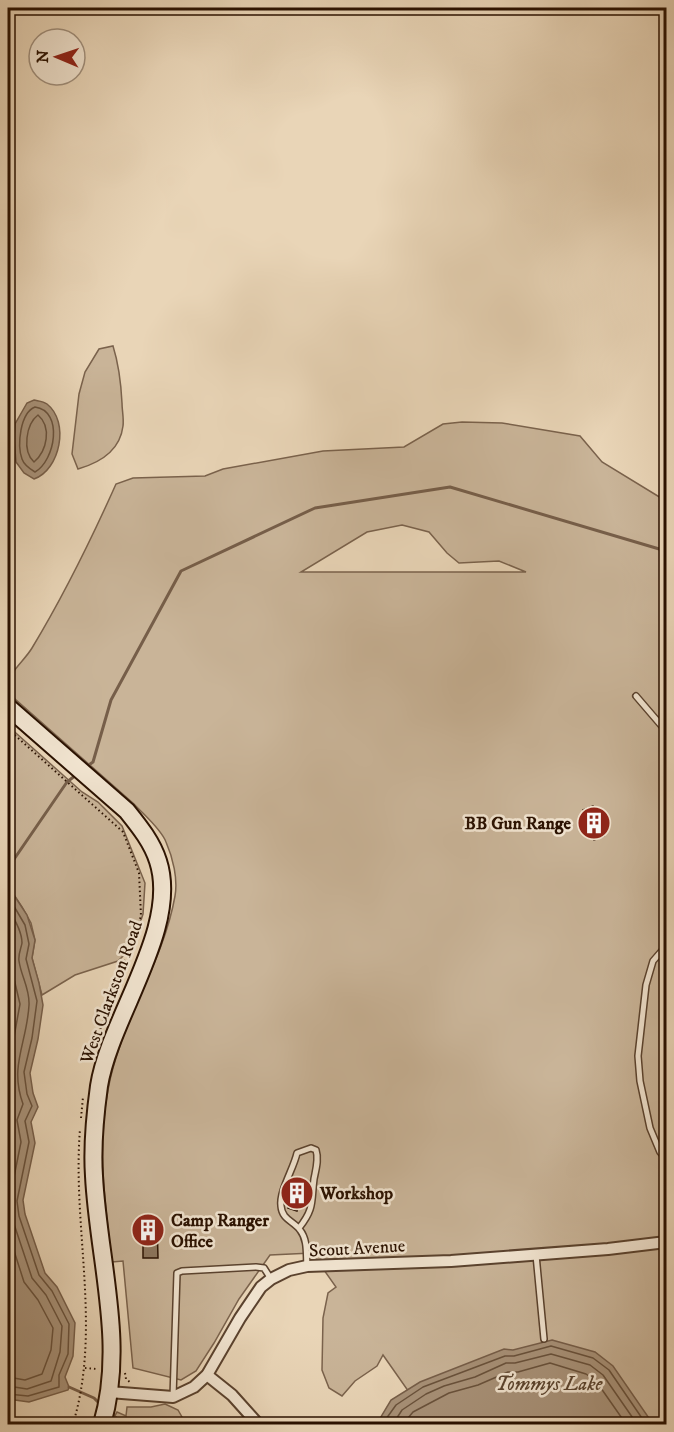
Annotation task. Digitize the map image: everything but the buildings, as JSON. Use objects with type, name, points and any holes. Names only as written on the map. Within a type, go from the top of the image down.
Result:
[{"type":"main road","name":"West Clarkston Road","points":[[8,707],[127,811],[141,827],[157,860],[161,877],[162,900],[153,939],[115,1034],[100,1083],[95,1121],[93,1175],[110,1316],[111,1371],[102,1425]]},
{"type":"street","name":"Scout Avenue","points":[[173,1397],[194,1387],[207,1375],[261,1287],[289,1270],[307,1266],[452,1261],[608,1249],[666,1242]]},
{"type":"street","points":[[207,1375],[232,1395],[258,1425]]},
{"type":"street","points":[[109,1392],[173,1397]]},
{"type":"lane","points":[[636,696],[666,731]]},
{"type":"lane","points":[[666,946],[653,961],[646,985],[638,1056],[640,1081],[650,1128],[660,1152],[666,1159]]},
{"type":"lane","points":[[299,1228],[306,1220],[314,1200],[318,1155],[316,1150],[311,1148],[297,1153],[280,1204],[282,1214],[299,1228],[305,1239],[307,1266]]},
{"type":"lane","points":[[536,1254],[544,1339]]},
{"type":"lane","points":[[173,1397],[177,1273],[256,1267],[264,1268],[271,1279]]},
{"type":"path","points":[[8,729],[123,832],[139,873],[141,916],[96,1042]]},
{"type":"path","points":[[73,1425],[87,1349],[86,1283]]},
{"type":"shaded area","points":[[113,346],[121,388],[123,426],[121,435],[107,455],[78,469],[72,454],[79,394],[85,372],[99,349]]},
{"type":"shaded area","points":[[502,423],[580,436],[602,462],[666,501],[666,1424],[429,1424],[430,1422],[383,1355],[377,1366],[355,1381],[342,1396],[329,1388],[322,1370],[323,1318],[328,1293],[336,1287],[312,1253],[270,1255],[239,1299],[196,1371],[181,1380],[133,1368],[123,1261],[112,1262],[103,1176],[103,1133],[108,1090],[114,1065],[169,921],[176,889],[174,869],[164,837],[156,827],[134,804],[15,699],[8,690],[8,684],[55,608],[116,484],[133,478],[205,476],[223,469],[323,451],[404,447],[443,424]],"holes":[[[402,525],[429,532],[459,563],[499,561],[526,572],[301,572],[367,532]]]},
{"type":"shaded area","points":[[8,726],[82,792],[98,802],[122,826],[145,883],[143,914],[132,947],[118,961],[75,975],[42,995],[32,958],[35,940],[31,923],[8,886]]},
{"type":"shaded area","points":[[165,1404],[178,1410],[186,1424],[110,1424],[117,1412],[126,1416],[127,1407],[151,1407]]},
{"type":"water","points":[[34,400],[45,403],[54,412],[60,433],[56,456],[43,474],[34,479],[24,473],[16,462],[14,438],[15,424],[27,403]]},
{"type":"water","points":[[8,886],[27,915],[35,940],[32,958],[43,1005],[30,1073],[38,1107],[31,1122],[35,1143],[23,1200],[25,1214],[45,1273],[57,1287],[75,1323],[73,1356],[65,1377],[68,1390],[29,1402],[8,1399]]},
{"type":"water","name":"Tommys Lake","points":[[552,1340],[595,1352],[613,1366],[653,1424],[380,1424],[379,1420],[391,1400],[420,1382],[504,1349],[513,1350]]},
{"type":"waterway","points":[[86,767],[93,762],[111,700],[181,571],[315,508],[450,487],[666,551]]},
{"type":"waterway","points":[[8,868],[67,782],[76,775]]},
{"type":"waterway","points":[[69,1387],[94,1398],[101,1405]]},
{"type":"waterway","points":[[111,1413],[123,1424]]},
{"type":"place","name":"BB Gun Range","points":[[594,823]]},
{"type":"place","name":"Workshop","points":[[297,1193]]},
{"type":"place","name":"Camp Ranger Office","points":[[148,1230]]}]
